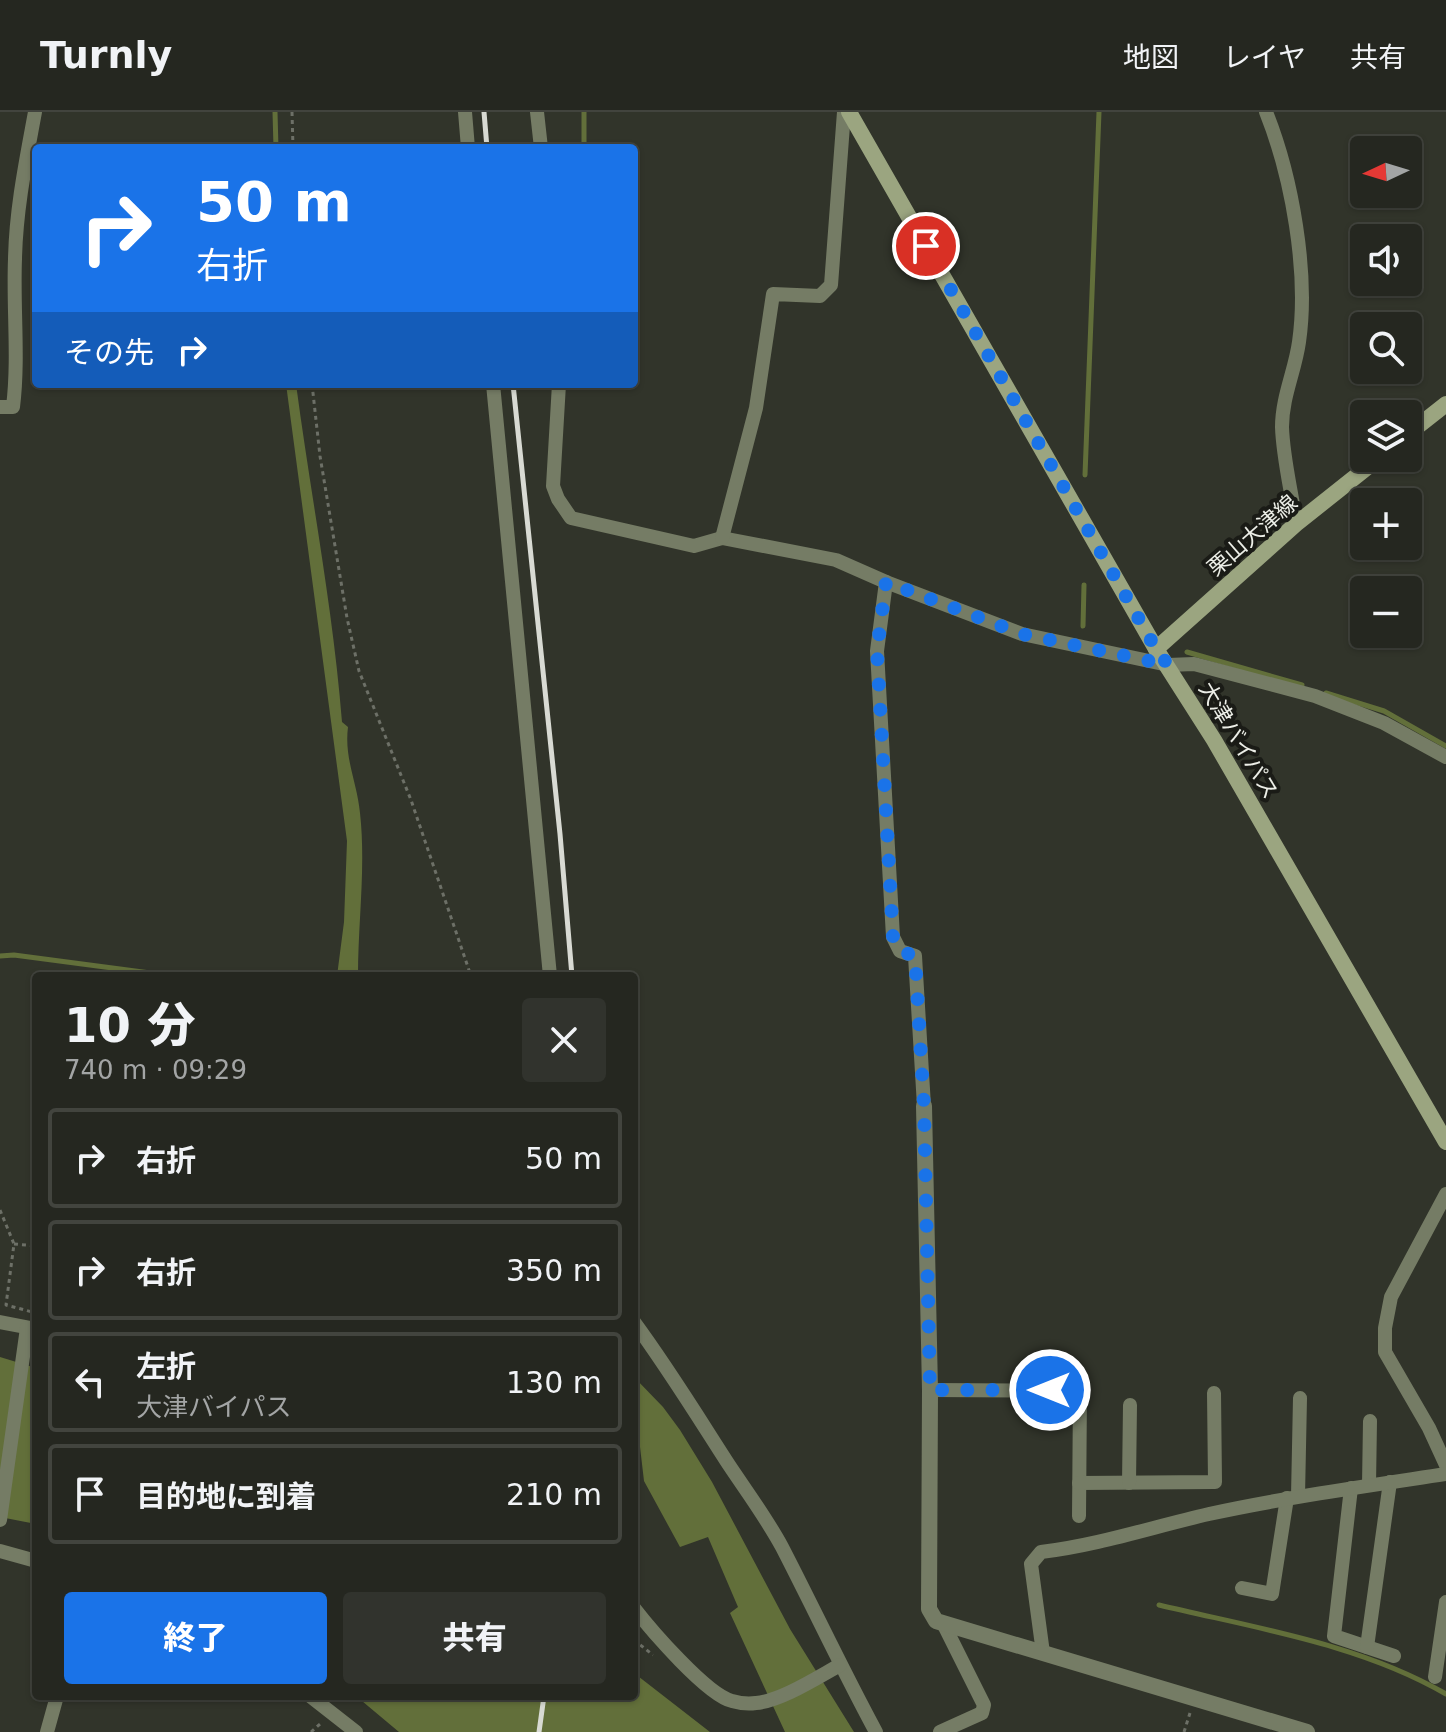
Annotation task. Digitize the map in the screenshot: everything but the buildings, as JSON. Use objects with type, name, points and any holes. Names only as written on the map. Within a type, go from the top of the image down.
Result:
[{"type":"main road","name":"大津バイパス","points":[[846,112],[1156,649],[1214,740],[1446,1142]]},
{"type":"main road","points":[[1422,423],[1446,404]]},
{"type":"main road","name":"栗山大津線","points":[[1156,649],[1296,524],[1361,472]]},
{"type":"street","points":[[0,407],[13,407],[17,377],[15,259],[19,199],[35,112]]},
{"type":"street","points":[[465,112],[468,144]]},
{"type":"street","points":[[537,112],[541,144]]},
{"type":"street","points":[[722,538],[756,408],[773,294],[820,296],[831,285],[846,112]]},
{"type":"street","points":[[1266,112],[1289,184],[1298,240],[1299,343],[1283,405],[1282,429],[1296,524]]},
{"type":"street","points":[[493,388],[550,972]]},
{"type":"street","points":[[559,388],[553,486],[571,518],[694,546],[722,538],[836,560],[1022,634],[1168,665],[1194,664],[1315,696],[1384,723],[1446,757]]},
{"type":"street","points":[[886,582],[877,651],[893,937],[900,951],[915,956],[924,1106],[930,1390],[929,1609],[936,1621],[1307,1732]]},
{"type":"street","points":[[1446,1194],[1391,1297],[1385,1328],[1385,1352],[1429,1428],[1446,1465]]},
{"type":"street","points":[[0,1322],[31,1328],[25,1350],[0,1520]]},
{"type":"street","points":[[638,1327],[781,1545],[808,1603],[830,1640],[835,1668],[876,1732]]},
{"type":"street","points":[[930,1390],[1080,1391],[1079,1516]]},
{"type":"street","points":[[1079,1483],[1215,1482],[1214,1393]]},
{"type":"street","points":[[1242,1588],[1272,1594],[1292,1497],[1300,1398]]},
{"type":"street","points":[[1129,1483],[1130,1405]]},
{"type":"street","points":[[1369,1485],[1370,1421]]},
{"type":"street","points":[[1043,1653],[1031,1564],[1041,1552],[1087,1546],[1204,1515],[1292,1497],[1446,1474]]},
{"type":"street","points":[[1367,1647],[1390,1482]]},
{"type":"street","points":[[1351,1488],[1334,1636],[1394,1656]]},
{"type":"street","points":[[0,1551],[32,1560]]},
{"type":"street","points":[[1435,1677],[1446,1602]]},
{"type":"street","points":[[638,1613],[662,1644],[730,1701],[754,1704],[770,1701],[835,1668]]},
{"type":"street","points":[[940,1732],[982,1713],[984,1705],[943,1623]]},
{"type":"street","points":[[47,1732],[56,1700]]},
{"type":"street","points":[[315,1700],[356,1732]]},
{"type":"path","points":[[292,112],[293,144]]},
{"type":"path","points":[[312,388],[320,456],[359,671],[411,800],[470,972]]},
{"type":"path","points":[[0,1210],[14,1244],[6,1305],[32,1312]]},
{"type":"path","points":[[14,1244],[32,1246]]},
{"type":"path","points":[[1184,1732],[1195,1699]]},
{"type":"shaded area","points":[[287,388],[297,388],[342,722],[348,727],[349,760],[360,813],[362,874],[358,972],[338,972],[344,922],[347,841]]},
{"type":"shaded area","points":[[0,1357],[32,1367],[32,1523],[0,1517]]},
{"type":"shaded area","points":[[638,1381],[680,1430],[712,1482],[790,1629],[854,1732],[785,1732],[730,1613],[738,1607],[708,1537],[680,1547],[644,1481]]},
{"type":"shaded area","points":[[638,1676],[710,1732],[399,1732],[361,1700],[638,1700]]},
{"type":"waterway","points":[[275,112],[276,144]]},
{"type":"waterway","points":[[584,112],[584,144]]},
{"type":"waterway","points":[[1085,475],[1099,112]]},
{"type":"waterway","points":[[1083,626],[1084,585]]},
{"type":"waterway","points":[[1187,652],[1302,685]]},
{"type":"waterway","points":[[1326,693],[1384,711],[1446,746]]},
{"type":"waterway","points":[[0,956],[14,955],[143,972]]},
{"type":"waterway","points":[[1159,1605],[1343,1650],[1378,1662],[1446,1694]]},
{"type":"railway","points":[[484,112],[487,144]]},
{"type":"railway","points":[[513,388],[572,972]]},
{"type":"railway","points":[[539,1732],[543,1700]]},
{"type":"route","points":[[926,246],[1168,665],[1022,634],[886,582],[877,651],[893,937],[900,951],[915,956],[924,1106],[930,1390],[1050,1390]]}]
